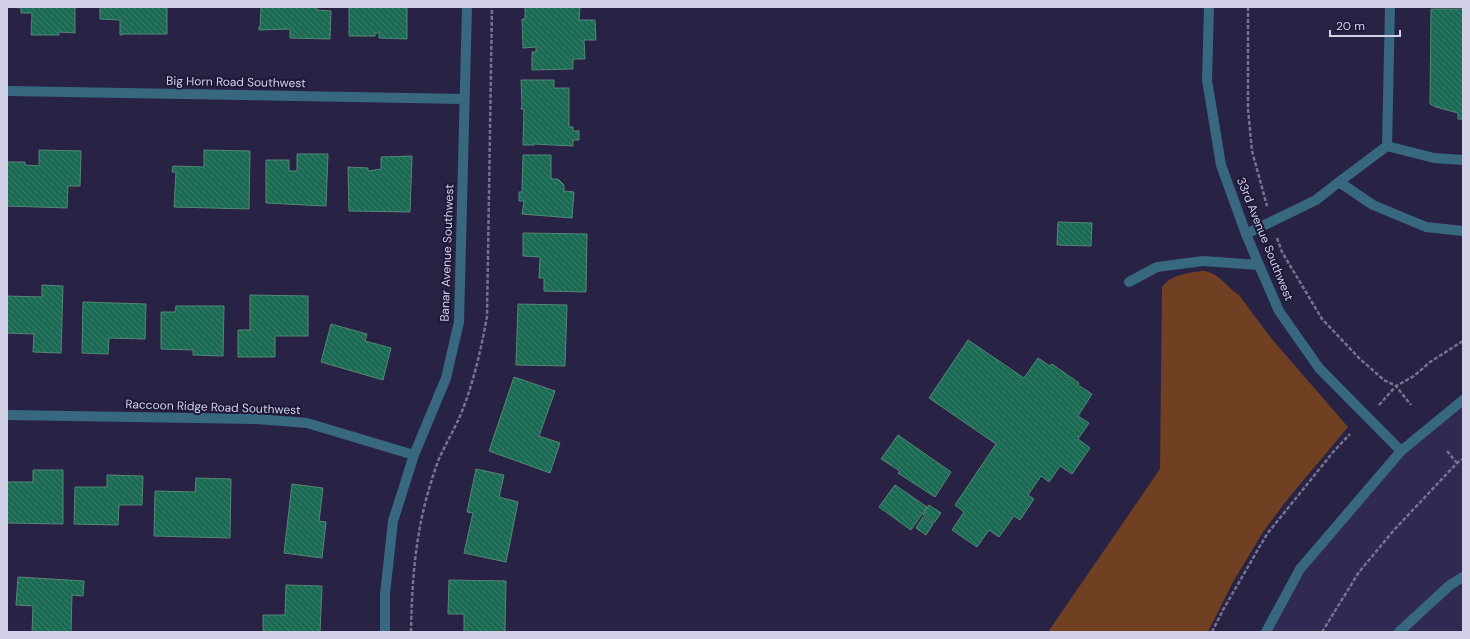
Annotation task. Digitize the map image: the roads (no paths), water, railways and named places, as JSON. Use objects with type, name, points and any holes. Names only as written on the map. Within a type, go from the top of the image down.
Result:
[{"type":"street","name":"Banar Avenue Southwest","points":[[385,632],[385,594],[393,521],[414,455],[446,378],[459,322],[467,7]]},
{"type":"street","name":"33rd Avenue Southwest","points":[[1209,7],[1207,80],[1222,165],[1246,234],[1259,265],[1279,311],[1319,368],[1401,451]]},
{"type":"street","points":[[1387,146],[1390,7]]},
{"type":"street","name":"Big Horn Road Southwest","points":[[7,91],[465,99]]},
{"type":"street","points":[[1246,234],[1316,200],[1387,146]]},
{"type":"street","points":[[1387,146],[1434,158],[1463,160]]},
{"type":"street","points":[[1339,182],[1373,206],[1426,227],[1463,231]]},
{"type":"street","points":[[1129,282],[1157,267],[1203,261],[1259,265]]},
{"type":"street","points":[[1266,632],[1300,568],[1401,451],[1463,400]]},
{"type":"street","name":"Raccoon Ridge Road Southwest","points":[[7,415],[257,419],[307,423],[414,455]]},
{"type":"street","points":[[1399,632],[1450,585],[1463,577]]}]
